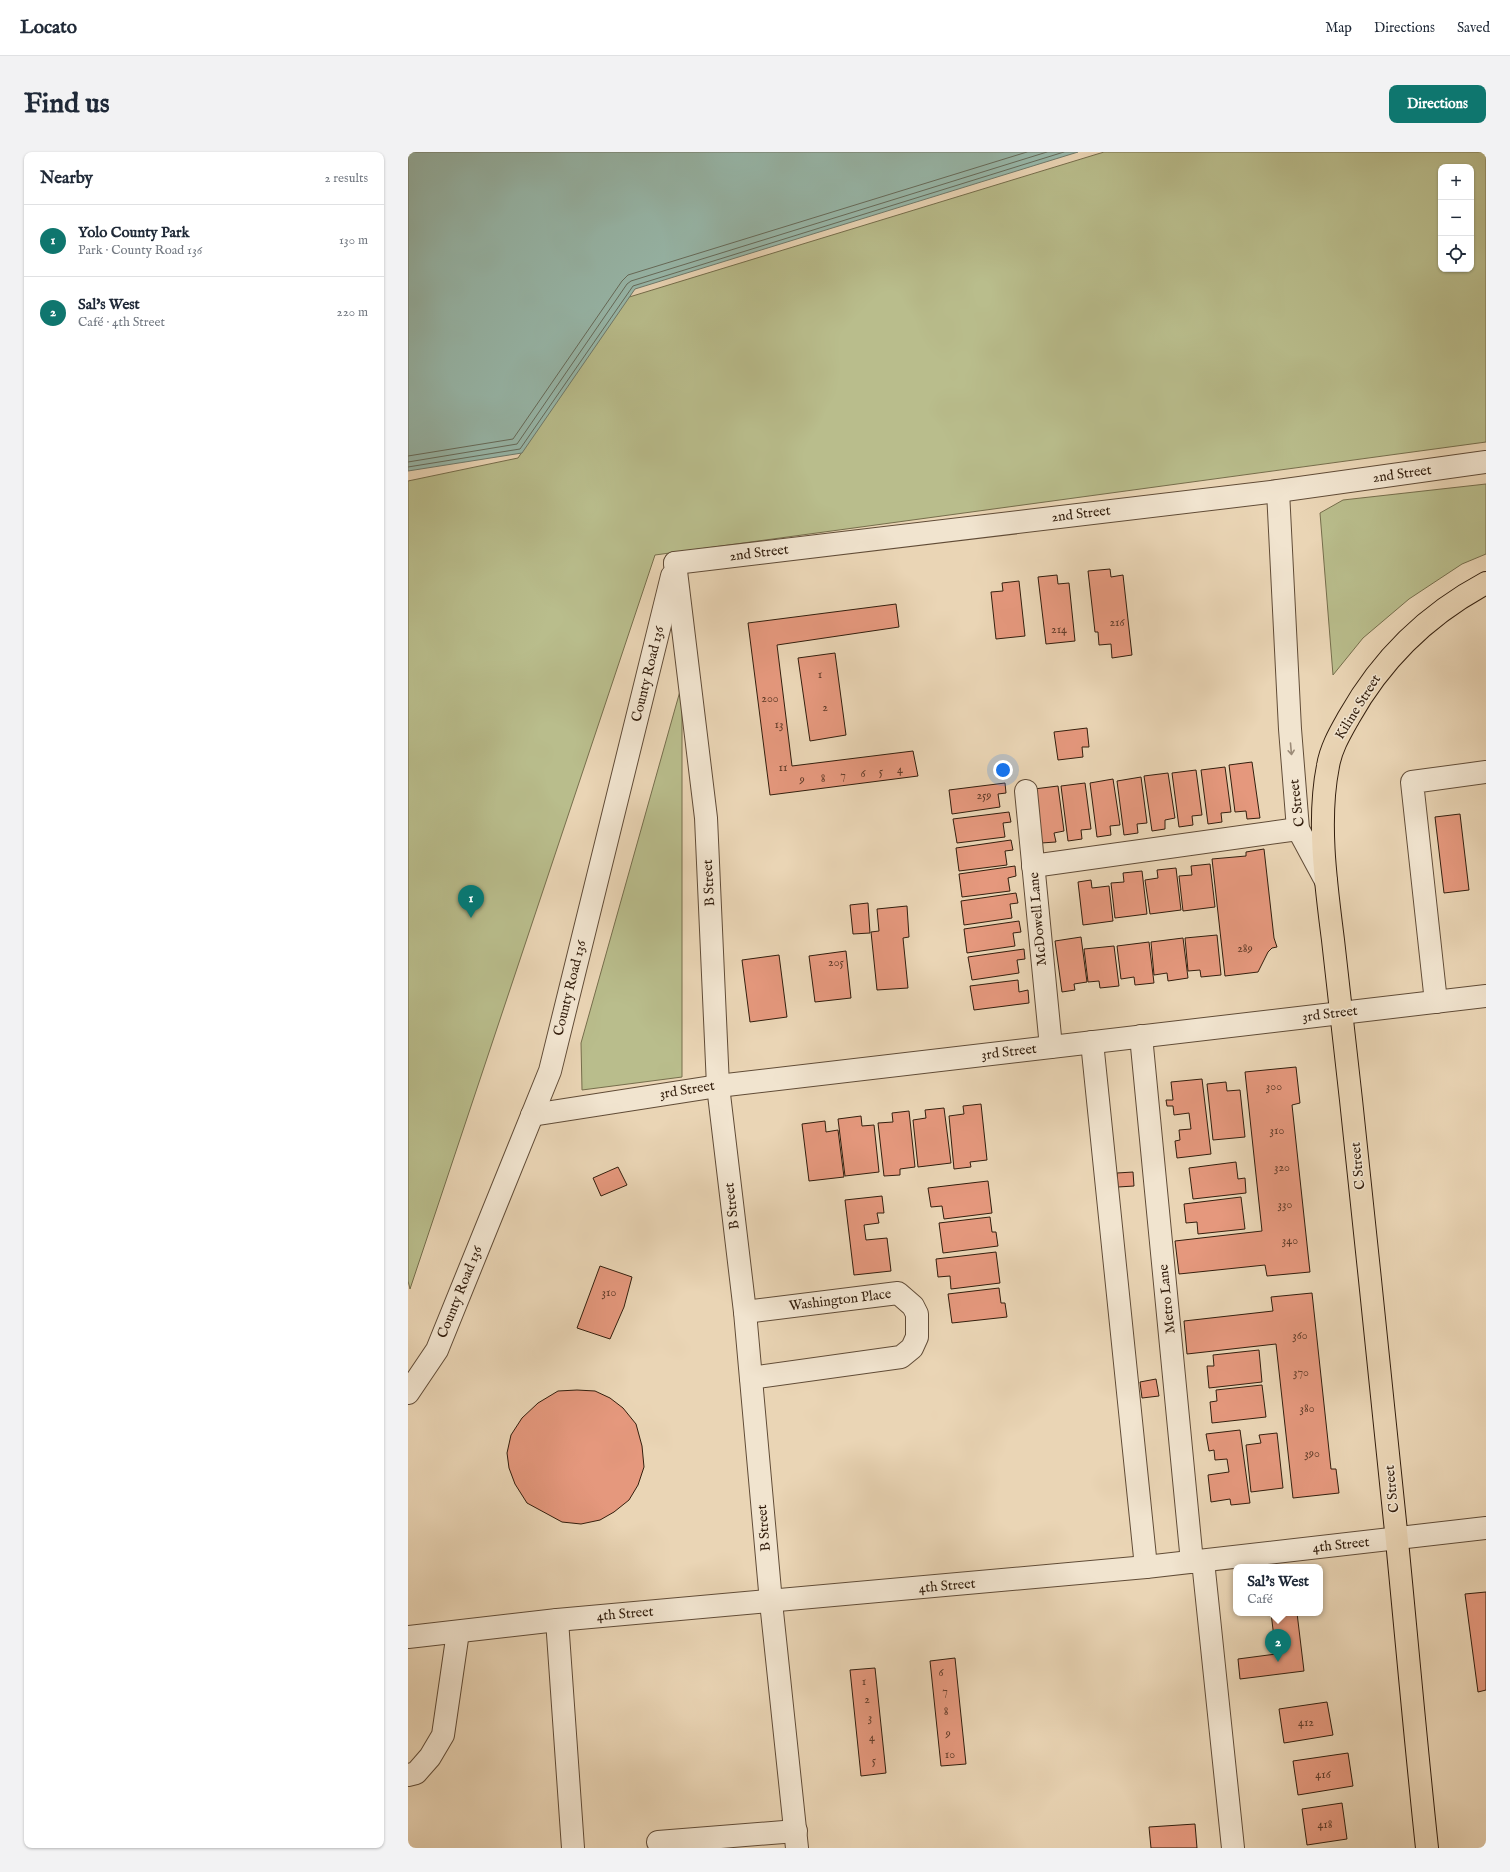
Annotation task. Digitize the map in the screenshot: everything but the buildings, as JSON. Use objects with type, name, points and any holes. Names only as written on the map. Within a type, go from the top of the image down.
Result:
[{"type":"main road","name":"Kiline Street","points":[[1326,881],[1324,826],[1325,789],[1328,766],[1333,747],[1367,689],[1385,664],[1407,640],[1453,602],[1486,583]]},
{"type":"main road","name":"C Street","points":[[1326,881],[1342,1013],[1397,1539],[1408,1667],[1427,1848]]},
{"type":"street","name":"2nd Street","points":[[675,563],[1278,491],[1486,462]]},
{"type":"street","name":"C Street","points":[[1278,491],[1289,710],[1298,829],[1326,881]]},
{"type":"street","name":"B Street","points":[[675,563],[706,818],[718,1086],[745,1312],[771,1602],[797,1839]]},
{"type":"street","name":"County Road 136","points":[[408,1393],[436,1350],[550,1071],[675,563]]},
{"type":"street","points":[[1436,1002],[1412,782],[1486,772]]},
{"type":"street","name":"McDowell Lane","points":[[1026,791],[1050,1047]]},
{"type":"street","points":[[1033,866],[1298,829]]},
{"type":"street","name":"3rd Street","points":[[532,1115],[718,1086],[1486,996]]},
{"type":"street","name":"Metro Lane","points":[[1141,1036],[1198,1561],[1233,1848]]},
{"type":"street","points":[[1092,1042],[1146,1567]]},
{"type":"street","name":"Washington Place","points":[[745,1312],[898,1293],[913,1306],[917,1314],[917,1337],[912,1348],[901,1357],[751,1378]]},
{"type":"street","name":"4th Street","points":[[408,1637],[558,1620],[1146,1567],[1486,1528]]},
{"type":"street","points":[[558,1620],[573,1848]]},
{"type":"street","points":[[408,1775],[416,1773],[430,1757],[443,1735],[458,1632]]},
{"type":"street","points":[[658,1842],[797,1839]]},
{"type":"green space","points":[[1104,152],[1486,152],[1486,442],[655,555],[410,1289],[408,1281],[408,481],[518,458],[626,298]]},
{"type":"green space","points":[[1486,484],[1486,554],[1462,564],[1409,599],[1363,638],[1333,675],[1320,513],[1343,500]]},
{"type":"green space","points":[[682,684],[682,1077],[582,1090],[581,1043]]},
{"type":"water","points":[[408,152],[1078,152],[635,289],[522,453],[408,471]]},
{"type":"place","name":"Yolo County Park","points":[[471,918]]},
{"type":"place","name":"Sal's West","points":[[1278,1662]]}]
